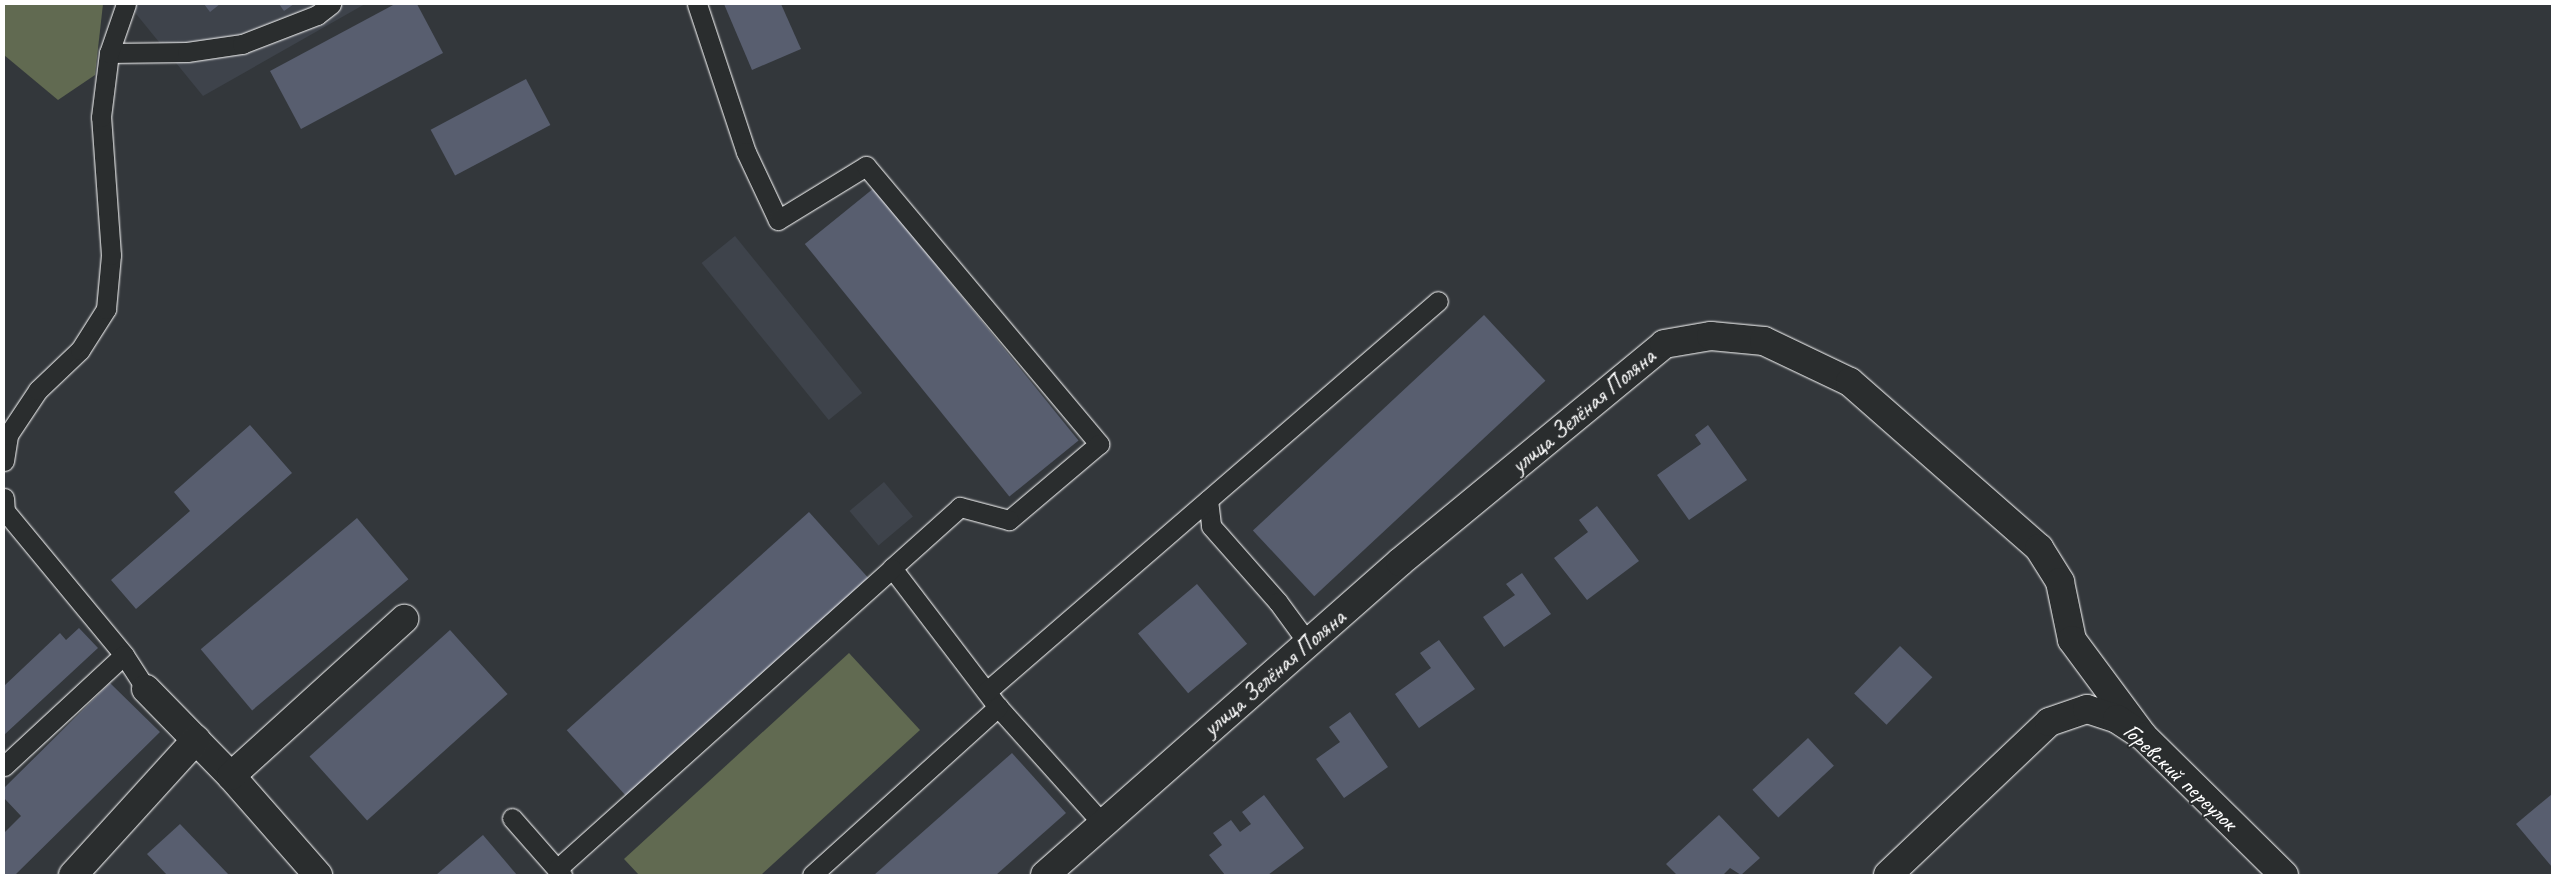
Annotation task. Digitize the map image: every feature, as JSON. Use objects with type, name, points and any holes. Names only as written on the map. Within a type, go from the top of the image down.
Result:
[{"type":"street","name":"улица Зелёная Поляна","points":[[1045,875],[1400,562],[1664,344],[1711,336],[1764,341],[1850,382],[2039,548],[2060,582],[2072,640],[2143,736]]},
{"type":"street","points":[[231,776],[404,619]]},
{"type":"street","points":[[146,689],[231,776],[318,875]]},
{"type":"street","name":"Горевский переулок","points":[[1888,875],[2049,722],[2087,709],[2117,719],[2143,736],[2284,875]]},
{"type":"street","points":[[73,875],[196,740]]},
{"type":"lane","points":[[4,461],[8,435],[38,390],[80,350],[106,309],[111,255],[101,117],[109,53],[126,4]]},
{"type":"lane","points":[[109,53],[187,52],[242,44],[317,15],[331,4]]},
{"type":"lane","points":[[512,818],[560,872],[960,507],[1009,520],[1099,444],[866,166],[778,220],[746,152],[698,4]]},
{"type":"lane","points":[[987,691],[1438,301]]},
{"type":"lane","points":[[4,498],[5,511],[124,655],[146,689]]},
{"type":"lane","points":[[1208,500],[1211,526],[1278,602],[1308,643]]},
{"type":"lane","points":[[892,568],[998,707],[1103,824]]},
{"type":"lane","points":[[4,766],[124,655]]},
{"type":"lane","points":[[812,875],[998,707]]},
{"type":"shaded area","points":[[128,4],[365,4],[203,96]]},
{"type":"shaded area","points":[[735,236],[862,393],[829,420],[702,263]]},
{"type":"shaded area","points":[[884,482],[913,516],[878,545],[850,511]]},
{"type":"green space","points":[[4,4],[103,4],[95,75],[58,100],[4,55]]},
{"type":"green space","points":[[849,653],[920,730],[761,875],[639,875],[624,859]]},
{"type":"building","points":[[204,4],[220,4],[210,12]]},
{"type":"building","points":[[279,4],[294,4],[284,11]]},
{"type":"building","points":[[395,4],[417,4],[443,53],[301,129],[270,71]]},
{"type":"building","points":[[724,4],[781,4],[801,49],[752,70]]},
{"type":"building","points":[[526,79],[550,125],[455,176],[431,130]]},
{"type":"building","points":[[874,188],[1079,441],[1009,497],[805,244]]},
{"type":"building","points":[[1484,315],[1545,381],[1314,596],[1253,531]]},
{"type":"building","points":[[250,425],[292,473],[136,609],[111,580],[190,511],[174,492]]},
{"type":"building","points":[[1708,425],[1747,480],[1689,520],[1657,475],[1701,444],[1695,435]]},
{"type":"building","points":[[1597,506],[1639,561],[1587,600],[1554,558],[1588,532],[1579,520]]},
{"type":"building","points":[[809,512],[869,579],[627,797],[567,730]]},
{"type":"building","points":[[357,518],[408,579],[252,710],[201,649]]},
{"type":"building","points":[[1522,573],[1551,614],[1504,647],[1483,617],[1515,595],[1506,584]]},
{"type":"building","points":[[1197,584],[1247,644],[1188,693],[1138,633]]},
{"type":"building","points":[[79,628],[98,648],[4,735],[4,686],[60,633],[66,640]]},
{"type":"building","points":[[450,630],[508,694],[367,820],[310,756]]},
{"type":"building","points":[[1439,640],[1475,689],[1419,728],[1395,694],[1431,668],[1420,653]]},
{"type":"building","points":[[1900,646],[1932,677],[1887,725],[1854,693]]},
{"type":"building","points":[[110,683],[160,732],[15,875],[4,875],[4,833],[21,816],[4,798],[4,788]]},
{"type":"building","points":[[1350,712],[1388,767],[1344,798],[1316,759],[1340,742],[1329,727]]},
{"type":"building","points":[[1808,738],[1834,766],[1778,818],[1752,790]]},
{"type":"building","points":[[1012,753],[1066,813],[996,875],[874,875]]},
{"type":"building","points":[[2552,794],[2552,867],[2516,824]]},
{"type":"building","points":[[1264,795],[1304,848],[1268,875],[1225,875],[1209,855],[1222,845],[1213,833],[1231,820],[1240,832],[1251,824],[1242,812]]},
{"type":"building","points":[[1719,815],[1760,858],[1741,875],[1730,868],[1723,875],[1677,875],[1666,864]]},
{"type":"building","points":[[180,824],[229,875],[167,875],[147,854]]},
{"type":"building","points":[[483,835],[517,875],[436,875]]}]
